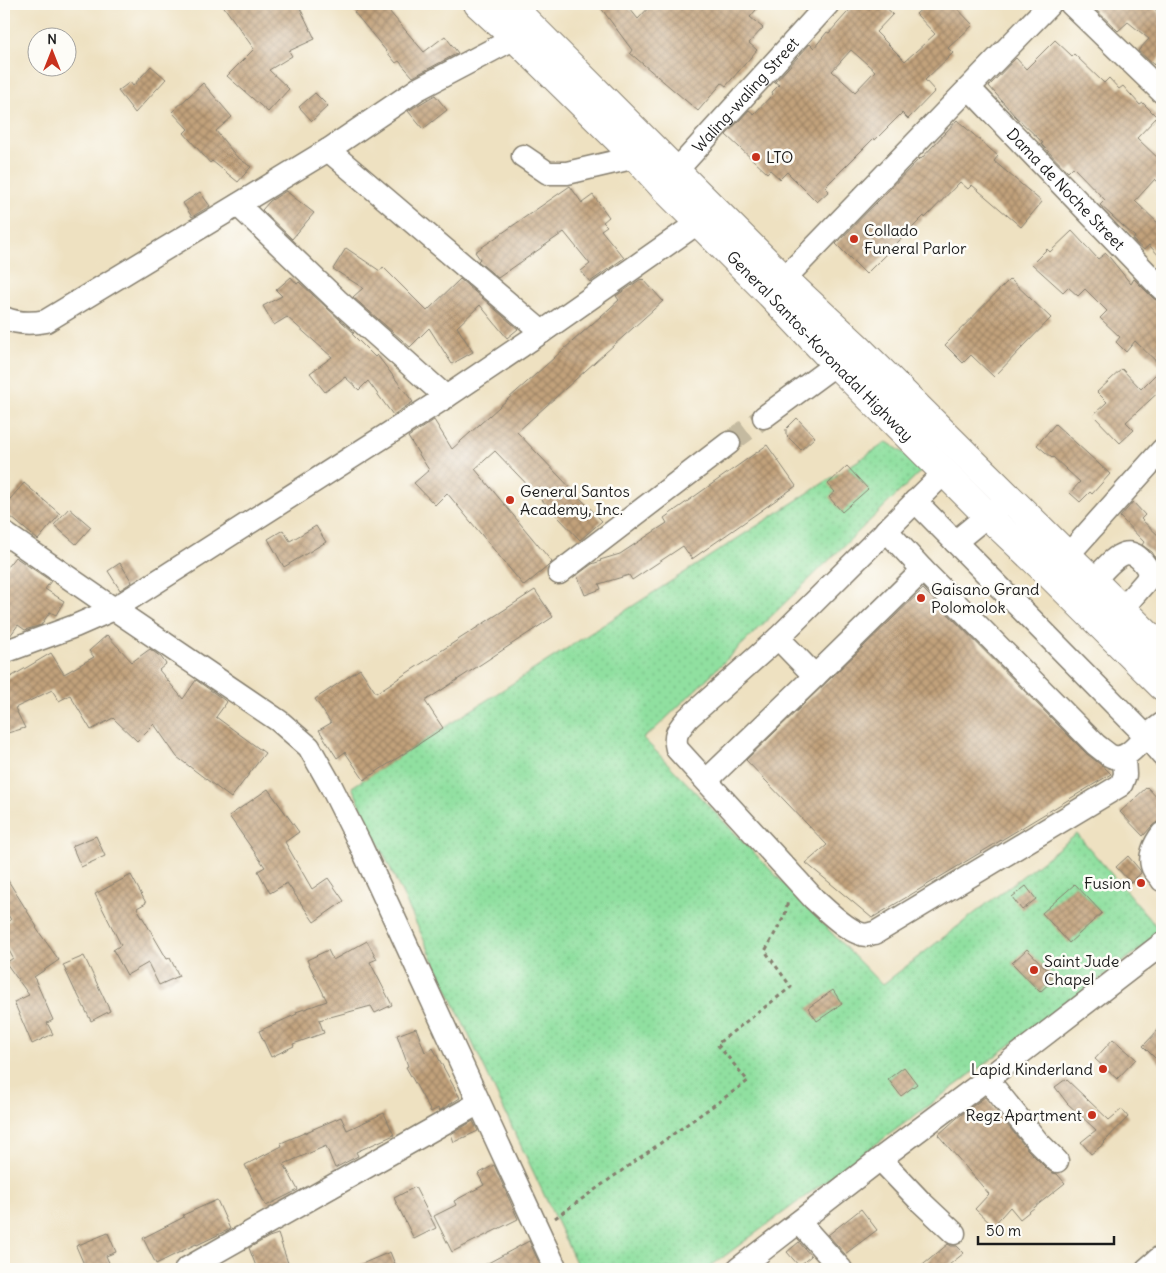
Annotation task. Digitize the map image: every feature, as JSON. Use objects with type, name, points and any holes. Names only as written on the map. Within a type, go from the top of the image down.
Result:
[{"type":"highway","name":"General Santos-Koronadal Highway","points":[[478,4],[636,157],[670,179]]},
{"type":"highway","name":"General Santos-Koronadal Highway","points":[[509,4],[670,179],[706,215],[784,279],[863,352],[1162,649]]},
{"type":"highway","name":"General Santos-Koronadal Highway","points":[[706,215],[770,294],[836,364],[1162,686]]},
{"type":"street","name":"Waling-waling Street","points":[[670,179],[828,4]]},
{"type":"street","points":[[784,279],[1050,4]]},
{"type":"street","points":[[1071,4],[1162,92]]},
{"type":"street","points":[[4,318],[20,323],[46,321],[328,150],[418,89],[515,38]]},
{"type":"street","name":"Dama de Noche Street","points":[[969,88],[1162,289]]},
{"type":"street","points":[[328,150],[542,332]]},
{"type":"street","points":[[523,156],[548,173],[567,173],[636,157]]},
{"type":"street","points":[[238,205],[337,300],[446,397]]},
{"type":"street","points":[[4,652],[75,626],[114,609],[446,397],[542,332],[706,215]]},
{"type":"street","points":[[764,417],[836,364]]},
{"type":"street","points":[[559,573],[729,443]]},
{"type":"street","points":[[1067,556],[1162,450]]},
{"type":"street","points":[[945,472],[778,638],[688,718],[678,730],[675,741],[677,749],[814,899],[838,921],[866,935],[875,933],[1121,784],[1125,775],[1124,757]]},
{"type":"street","points":[[956,542],[1009,498]]},
{"type":"street","points":[[915,501],[1154,730],[1162,755]]},
{"type":"street","points":[[886,530],[1096,745],[1111,756],[1117,758],[1124,757],[1154,730]]},
{"type":"street","points":[[4,533],[279,721],[309,747],[360,844],[556,1269]]},
{"type":"street","points":[[1093,581],[1118,555],[1127,553],[1136,556],[1144,563],[1149,571],[1146,580],[1122,610]]},
{"type":"street","points":[[707,780],[923,570]]},
{"type":"street","points":[[778,638],[815,676]]},
{"type":"street","points":[[1161,839],[1152,852],[1151,863],[1153,869],[1162,880]]},
{"type":"street","points":[[738,1269],[1162,944]]},
{"type":"street","points":[[986,1079],[1037,1141],[1057,1162]]},
{"type":"street","points":[[186,1269],[480,1103]]},
{"type":"street","points":[[880,1159],[954,1233]]},
{"type":"street","points":[[799,1222],[842,1269]]},
{"type":"street","points":[[1147,1269],[1162,1256]]},
{"type":"path","points":[[538,1230],[748,1081],[717,1044],[791,987],[765,951],[785,915],[789,898]]},
{"type":"green space","points":[[887,442],[925,467],[655,729],[643,738],[882,985],[1077,834],[1162,933],[707,1269],[579,1269],[352,787]]},
{"type":"building","points":[[222,4],[298,4],[315,39],[289,51],[292,56],[269,70],[289,89],[268,112],[227,76],[254,49]]},
{"type":"building","points":[[364,4],[383,4],[424,52],[445,36],[458,53],[413,77],[399,61],[396,63],[354,12]]},
{"type":"building","points":[[598,4],[626,4],[638,19],[652,4],[761,4],[750,17],[763,28],[749,43],[757,50],[726,86],[722,83],[698,111],[630,53],[632,50]]},
{"type":"building","points":[[855,4],[882,4],[893,14],[876,32],[905,61],[935,34],[916,14],[927,4],[953,4],[973,25],[948,48],[953,53],[925,80],[935,91],[908,119],[902,113],[875,140],[874,138],[825,187],[829,191],[817,202],[787,172],[780,179],[770,170],[767,173],[726,135],[749,110],[754,114],[773,94],[772,92],[779,85],[775,82],[810,44],[814,48],[827,32],[829,33]],"holes":[[[851,50],[875,71],[855,92],[832,71]]]},
{"type":"building","points":[[1090,4],[1151,4],[1162,17],[1162,56],[1154,65],[1138,51],[1149,39],[1128,22],[1118,31]]},
{"type":"building","points":[[1055,40],[1072,56],[1074,54],[1104,83],[1109,78],[1119,89],[1123,86],[1140,105],[1143,103],[1157,117],[1137,138],[1162,162],[1162,186],[1155,179],[1135,201],[1162,227],[1162,259],[1149,245],[1144,250],[1133,240],[1135,237],[1100,205],[1105,200],[1073,167],[1068,172],[989,86],[1016,58],[1026,69]]},
{"type":"building","points":[[151,66],[166,79],[135,113],[118,91],[130,82],[133,86]]},
{"type":"building","points":[[203,83],[232,117],[216,131],[236,156],[251,167],[238,182],[212,161],[210,163],[184,133],[188,129],[172,112]]},
{"type":"building","points":[[315,93],[328,106],[312,121],[299,107]]},
{"type":"building","points":[[435,95],[447,110],[423,129],[408,111]]},
{"type":"building","points":[[957,120],[998,156],[994,161],[1042,202],[1021,227],[972,185],[968,189],[960,182],[866,274],[836,244]]},
{"type":"building","points":[[570,186],[582,203],[593,195],[609,217],[603,222],[607,226],[601,230],[624,258],[590,282],[581,271],[590,264],[564,232],[498,278],[478,261],[480,259],[475,252]]},
{"type":"building","points":[[286,191],[314,213],[292,239],[262,210],[270,201]]},
{"type":"building","points":[[200,192],[210,206],[192,217],[183,203]]},
{"type":"building","points":[[1072,231],[1098,259],[1106,253],[1131,284],[1134,279],[1153,298],[1162,304],[1162,367],[1135,341],[1126,352],[1116,342],[1120,337],[1100,318],[1107,311],[1085,289],[1078,296],[1068,287],[1063,292],[1032,264],[1047,249],[1050,252]]},
{"type":"building","points":[[346,248],[380,271],[383,267],[427,311],[460,279],[518,329],[507,338],[480,305],[457,327],[473,352],[452,364],[429,328],[410,347],[353,297],[363,288],[333,269]]},
{"type":"building","points":[[291,277],[297,284],[299,282],[354,333],[352,334],[375,357],[377,355],[413,402],[393,415],[368,381],[359,390],[345,377],[325,392],[310,373],[332,357],[287,317],[274,325],[263,306],[282,296],[276,290]]},
{"type":"building","points":[[641,279],[663,301],[517,432],[602,521],[580,540],[495,451],[475,469],[552,562],[524,586],[447,493],[435,505],[414,483],[429,470],[408,437],[434,420],[452,449],[619,300],[616,296]]},
{"type":"building","points":[[1010,279],[1051,318],[994,377],[971,355],[963,363],[945,345]]},
{"type":"building","points":[[1162,368],[1162,389],[1126,422],[1134,430],[1120,443],[1093,415],[1107,402],[1097,392],[1122,369],[1141,389]]},
{"type":"building","points":[[797,418],[815,437],[801,450],[786,435],[786,429]]},
{"type":"building","points":[[1055,424],[1110,474],[1092,494],[1090,492],[1080,502],[1070,493],[1080,482],[1037,445]]},
{"type":"building","points":[[767,445],[796,486],[692,559],[683,546],[632,580],[629,575],[599,584],[601,589],[585,595],[577,575],[600,560],[620,554],[667,523],[664,518]]},
{"type":"building","points":[[847,466],[868,489],[842,512],[829,497],[835,492],[828,484]]},
{"type":"building","points":[[24,483],[60,514],[38,540],[4,511],[4,506]]},
{"type":"building","points":[[1133,502],[1145,515],[1141,519],[1162,539],[1162,568],[1152,552],[1142,545],[1144,542],[1120,517]]},
{"type":"building","points":[[69,508],[91,527],[76,544],[54,525]]},
{"type":"building","points":[[316,526],[326,542],[284,567],[268,539],[283,530],[290,541]]},
{"type":"building","points":[[15,557],[51,581],[45,589],[64,601],[56,615],[50,612],[41,625],[25,630],[18,625],[10,636],[4,638],[4,571]]},
{"type":"building","points":[[120,563],[132,582],[120,590],[108,571]]},
{"type":"building","points":[[923,589],[1087,754],[1111,774],[872,918],[806,863],[827,845],[746,760]]},
{"type":"building","points":[[535,590],[553,617],[425,701],[443,728],[364,780],[345,752],[337,758],[319,730],[331,723],[315,699],[360,669],[376,693]]},
{"type":"building","points":[[107,635],[132,662],[150,649],[161,657],[166,664],[159,670],[183,699],[196,680],[227,702],[216,717],[265,753],[231,798],[177,757],[154,724],[137,741],[113,718],[91,730],[70,695],[59,701],[52,690],[15,708],[25,728],[4,734],[4,681],[51,653],[64,674],[94,657],[89,651]]},
{"type":"building","points":[[1147,787],[1162,803],[1162,818],[1143,836],[1120,812]]},
{"type":"building","points":[[268,789],[299,832],[285,842],[312,889],[328,878],[344,901],[314,922],[287,883],[270,893],[258,871],[265,867],[229,816]]},
{"type":"building","points":[[96,836],[105,856],[81,867],[72,846]]},
{"type":"building","points":[[1128,856],[1141,873],[1131,883],[1116,867]]},
{"type":"building","points":[[4,874],[36,928],[59,960],[34,977],[53,1020],[47,1023],[53,1034],[32,1044],[14,1002],[29,995],[6,963],[13,958],[4,941],[4,924],[11,920],[4,908]]},
{"type":"building","points":[[131,875],[146,903],[137,908],[167,959],[170,958],[179,976],[159,985],[148,963],[127,975],[113,950],[121,945],[95,894]]},
{"type":"building","points":[[1075,884],[1102,913],[1069,943],[1042,913]]},
{"type":"building","points":[[1026,886],[1036,899],[1022,910],[1012,897]]},
{"type":"building","points":[[367,941],[377,959],[370,962],[392,1005],[375,1013],[371,1006],[319,1020],[324,1033],[293,1044],[294,1046],[271,1057],[259,1031],[297,1014],[296,1012],[327,1001],[307,960],[328,950],[333,960]]},
{"type":"building","name":"Saint Jude Chapel","points":[[1027,949],[1055,978],[1040,992],[1012,963]]},
{"type":"building","points":[[84,956],[110,1011],[91,1021],[63,965]]},
{"type":"building","points":[[833,990],[842,1004],[817,1021],[808,1008]]},
{"type":"building","points":[[1162,1026],[1162,1065],[1143,1046]]},
{"type":"building","points":[[416,1028],[425,1052],[433,1048],[460,1098],[439,1111],[438,1108],[431,1112],[406,1067],[408,1066],[397,1035]]},
{"type":"building","points":[[1113,1039],[1136,1059],[1117,1079],[1095,1059]]},
{"type":"building","points":[[904,1067],[917,1084],[901,1096],[888,1079]]},
{"type":"building","points":[[1066,1079],[1109,1120],[1122,1109],[1128,1117],[1105,1143],[1091,1154],[1081,1142],[1096,1130],[1067,1103],[1055,1087]]},
{"type":"building","points":[[985,1097],[1028,1150],[1048,1170],[1057,1174],[1065,1183],[1020,1219],[1010,1207],[993,1226],[975,1209],[989,1194],[938,1135]]},
{"type":"building","points":[[384,1113],[394,1135],[356,1152],[358,1156],[335,1168],[326,1146],[284,1164],[298,1190],[266,1206],[245,1165],[282,1146],[281,1143],[341,1117],[347,1130]]},
{"type":"building","points":[[473,1121],[478,1131],[454,1142],[451,1134]]},
{"type":"building","points":[[494,1165],[518,1219],[452,1252],[434,1216],[456,1205],[454,1201],[484,1185],[478,1174]]},
{"type":"building","points":[[415,1187],[436,1228],[414,1239],[394,1198]]},
{"type":"building","points":[[217,1200],[230,1229],[156,1264],[143,1238],[184,1217],[183,1215]]},
{"type":"building","points":[[861,1209],[877,1230],[845,1254],[828,1235]]},
{"type":"building","points":[[108,1233],[116,1252],[106,1256],[112,1269],[86,1269],[76,1246]]},
{"type":"building","points":[[278,1234],[290,1269],[257,1269],[249,1248]]},
{"type":"building","points":[[529,1241],[542,1269],[477,1269]]},
{"type":"building","points":[[799,1242],[811,1256],[799,1266],[787,1252]]},
{"type":"building","points":[[948,1244],[957,1246],[964,1253],[944,1269],[918,1269]]},
{"type":"building","points":[[390,1252],[397,1269],[350,1269]]},
{"type":"tunnel","points":[[729,443],[764,417]]},
{"type":"place","name":"LTO","points":[[756,157]]},
{"type":"place","name":"Collado Funeral Parlor","points":[[854,239]]},
{"type":"place","name":"General Santos Academy, Inc.","points":[[510,500]]},
{"type":"place","name":"Gaisano Grand Polomolok","points":[[921,598]]},
{"type":"place","name":"Fusion","points":[[1141,883]]},
{"type":"place","name":"Saint Jude Chapel","points":[[1034,970]]},
{"type":"place","name":"Lapid Kinderland","points":[[1103,1069]]},
{"type":"place","name":"Regz Apartment","points":[[1092,1115]]}]
